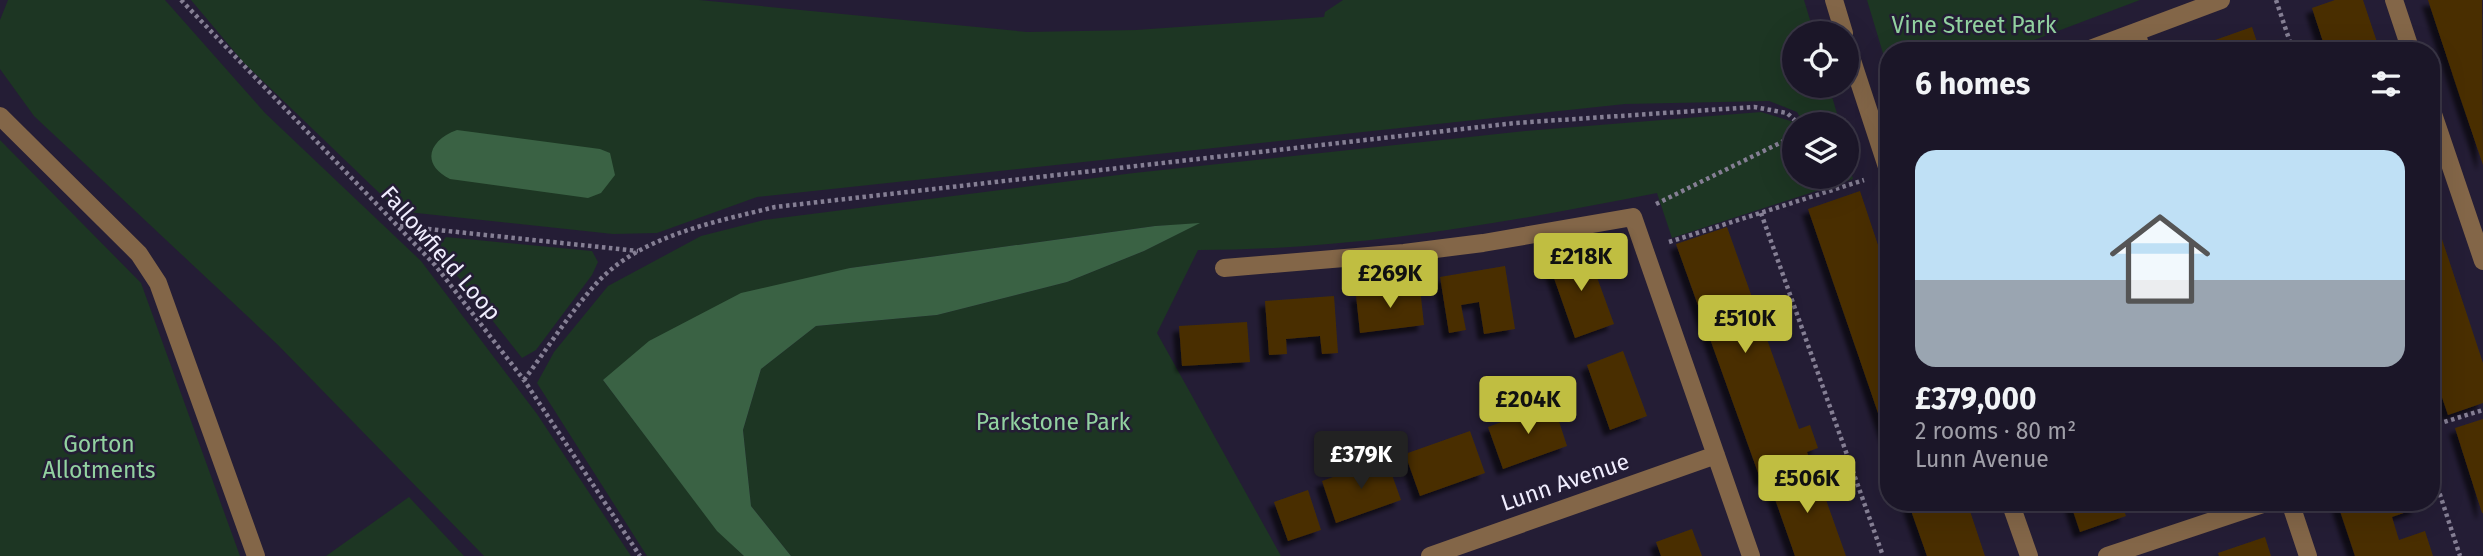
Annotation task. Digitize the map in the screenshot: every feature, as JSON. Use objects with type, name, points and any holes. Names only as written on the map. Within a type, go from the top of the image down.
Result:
[{"type":"street","points":[[1835,0],[1841,21]]},
{"type":"street","points":[[2109,42],[2221,0]]},
{"type":"street","points":[[2394,0],[2409,42]]},
{"type":"street","points":[[2136,32],[2139,42]]},
{"type":"street","points":[[1859,83],[1880,164]]},
{"type":"street","points":[[0,116],[139,254],[150,269],[158,283],[256,556]]},
{"type":"street","points":[[1870,118],[1880,116]]},
{"type":"street","points":[[2440,134],[2483,261]]},
{"type":"street","points":[[1224,268],[1430,250],[1633,216],[1751,556]]},
{"type":"street","name":"Lunn Avenue","points":[[1430,556],[1716,455]]},
{"type":"street","points":[[2013,511],[2029,556]]},
{"type":"street","points":[[2107,556],[2242,511]]},
{"type":"street","points":[[2293,511],[2308,556]]},
{"type":"path","name":"Fallowfield Loop","points":[[181,0],[435,265],[524,380],[640,556]]},
{"type":"path","points":[[2276,0],[2290,42]]},
{"type":"path","points":[[524,380],[596,283],[639,251],[706,224],[775,207],[1488,126],[1754,107],[1782,112]]},
{"type":"path","points":[[1633,216],[1782,142]]},
{"type":"path","points":[[1644,250],[1880,174]]},
{"type":"path","points":[[1761,213],[1883,556]]},
{"type":"path","points":[[399,226],[639,251]]},
{"type":"path","points":[[2440,423],[2483,410]]},
{"type":"path","points":[[2440,495],[2460,556]]},
{"type":"green space","points":[[8,0],[165,0],[265,113],[421,261],[537,414],[631,556],[484,556],[278,345],[34,116],[0,69],[0,20]]},
{"type":"green space","points":[[191,0],[699,0],[1027,32],[1136,30],[1324,17],[1325,12],[1343,0],[1804,0],[1810,21],[1782,21],[1782,98],[1832,98],[1837,112],[1797,112],[1769,101],[1625,104],[757,197],[657,233],[613,234],[398,211],[244,63]]},
{"type":"green space","name":"Vine Street Park","points":[[1867,0],[2140,0],[2029,42],[1880,43]]},
{"type":"green space","name":"Parkstone Park","points":[[1761,112],[1782,118],[1782,189],[1822,189],[1672,238],[1657,193],[1429,233],[1314,245],[1198,250],[1157,333],[1281,556],[791,556],[751,506],[743,430],[761,369],[816,326],[937,315],[1067,282],[1144,251],[1197,224],[1155,226],[850,268],[603,380],[717,530],[744,556],[647,556],[537,383],[554,352],[608,286],[701,236],[764,220],[1134,173],[1525,131]]},
{"type":"green space","points":[[457,130],[600,149],[610,153],[615,175],[601,193],[588,198],[450,179],[434,166],[432,153],[440,140]]},
{"type":"green space","name":"Gorton Allotments","points":[[0,140],[141,283],[240,556],[0,556]]},
{"type":"green space","points":[[1200,223],[1144,251],[1067,282],[937,315],[816,326],[761,369],[743,430],[751,506],[791,556],[744,556],[717,531],[603,380],[649,341],[741,293],[850,268],[1155,226]]},
{"type":"green space","points":[[446,237],[592,251],[598,262],[592,275],[536,350],[522,358],[436,249]]},
{"type":"green space","points":[[409,497],[464,556],[326,556]]},
{"type":"building","points":[[2335,0],[2363,0],[2377,42],[2323,42],[2312,8]]},
{"type":"building","points":[[2428,0],[2482,0],[2483,165],[2460,97]]},
{"type":"building","points":[[2252,27],[2257,42],[2210,42]]},
{"type":"building","points":[[1860,191],[1880,251],[1880,419],[1808,209]]},
{"type":"building","points":[[1727,227],[1799,429],[1810,425],[1818,448],[1807,452],[1811,463],[1761,481],[1676,244]]},
{"type":"building","points":[[2440,233],[2483,363],[2483,403],[2448,415],[2440,391]]},
{"type":"building","points":[[1586,247],[1614,324],[1575,338],[1548,261]]},
{"type":"building","points":[[1505,266],[1515,329],[1484,334],[1479,302],[1461,305],[1466,330],[1449,333],[1440,277]]},
{"type":"building","points":[[1420,288],[1424,325],[1360,333],[1356,295]]},
{"type":"building","points":[[1334,296],[1338,353],[1322,354],[1320,336],[1286,339],[1287,354],[1269,355],[1265,301]]},
{"type":"building","points":[[1247,322],[1250,362],[1182,366],[1179,326]]},
{"type":"building","points":[[1623,351],[1647,416],[1610,430],[1587,365]]},
{"type":"building","points":[[1553,403],[1567,446],[1503,469],[1488,427]]},
{"type":"building","points":[[2483,419],[2483,513],[2482,513],[2455,428]]},
{"type":"building","points":[[1470,431],[1485,473],[1420,496],[1405,454]]},
{"type":"building","points":[[1386,458],[1401,500],[1336,523],[1322,481]]},
{"type":"building","points":[[1815,466],[1846,556],[1795,556],[1769,482]]},
{"type":"building","points":[[1308,490],[1321,530],[1288,541],[1274,502]]},
{"type":"building","points":[[1911,511],[1970,511],[1985,556],[1927,556]]},
{"type":"building","points":[[2073,511],[2124,511],[2126,516],[2080,532]]},
{"type":"building","points":[[2340,511],[2409,511],[2392,517],[2399,540],[2425,531],[2433,556],[2355,556]]},
{"type":"building","points":[[1692,529],[1702,556],[1661,556],[1656,542]]},
{"type":"building","points":[[2265,537],[2271,556],[2219,556],[2218,553]]}]
